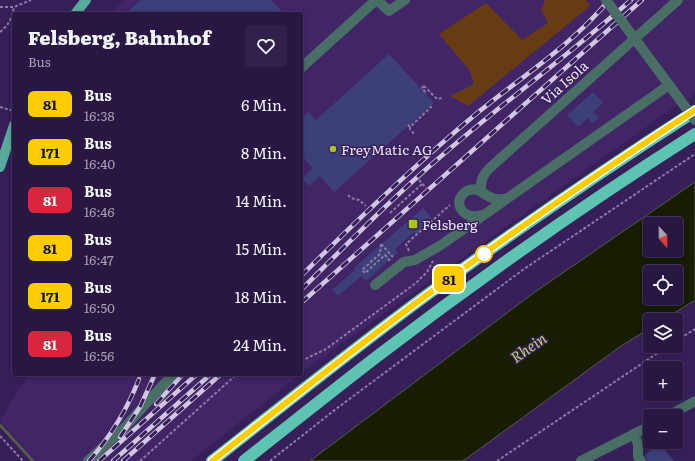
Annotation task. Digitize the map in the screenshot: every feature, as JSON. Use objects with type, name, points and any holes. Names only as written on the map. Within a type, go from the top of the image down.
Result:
[{"type":"highway","points":[[212,461],[322,374],[430,292],[560,200],[695,110]]},
{"type":"highway","points":[[244,461],[368,363],[450,302],[573,215],[695,134]]},
{"type":"main road","points":[[77,12],[86,0]]},
{"type":"main road","points":[[0,167],[12,131]]},
{"type":"street","points":[[303,66],[377,0],[389,11],[405,0]]},
{"type":"street","points":[[606,0],[695,120]]},
{"type":"street","name":"Via Isola","points":[[462,196],[502,157],[678,0]]},
{"type":"street","points":[[374,285],[404,262],[415,260],[441,245],[669,85]]},
{"type":"street","points":[[482,192],[480,182],[485,174]]},
{"type":"street","points":[[486,214],[477,217],[468,216],[462,210],[462,196],[473,189],[494,199],[506,199],[512,196]]},
{"type":"street","points":[[88,461],[124,428],[171,376]]},
{"type":"street","points":[[682,409],[695,402]]},
{"type":"street","points":[[581,461],[643,430]]},
{"type":"street","points":[[634,434],[638,444],[638,457],[641,461]]},
{"type":"path","points":[[0,7],[14,6],[31,0]]},
{"type":"path","points":[[12,12],[14,6]]},
{"type":"path","points":[[0,32],[10,20],[12,13]]},
{"type":"path","points":[[426,94],[422,88],[424,86],[437,99],[442,98]]},
{"type":"path","points":[[415,136],[409,126],[431,107],[430,106]]},
{"type":"path","points":[[0,107],[12,110]]},
{"type":"path","points":[[270,461],[336,409],[524,269],[695,154]]},
{"type":"path","points":[[419,180],[426,188]]},
{"type":"path","points":[[390,213],[422,184]]},
{"type":"path","points":[[348,195],[351,198],[359,200],[366,206]]},
{"type":"path","points":[[409,252],[406,244],[453,202],[462,196]]},
{"type":"path","points":[[389,260],[385,255],[365,273],[362,270],[380,254],[381,244],[393,257]]},
{"type":"path","points":[[303,359],[326,348],[416,282],[430,267],[441,245]]},
{"type":"path","points":[[683,337],[695,329]]},
{"type":"path","points":[[497,461],[658,353]]},
{"type":"path","points":[[140,461],[235,376]]},
{"type":"path","points":[[0,436],[23,461]]},
{"type":"shaded area","points":[[124,0],[695,0],[695,94],[663,115],[303,372],[303,12],[111,12]]},
{"type":"shaded area","points":[[545,0],[586,0],[590,6],[468,106],[450,96],[474,84],[469,70],[439,34],[486,3],[522,40],[548,23],[541,10]]},
{"type":"shaded area","points":[[28,376],[297,376],[191,461],[35,461],[0,420]]},
{"type":"water","name":"Rhein","points":[[695,182],[695,300],[674,313],[643,313],[643,332],[621,346],[463,461],[310,461],[535,292],[643,218],[643,257],[683,257],[683,217],[644,217]]},
{"type":"building","points":[[141,0],[271,0],[282,12],[127,12]]},
{"type":"building","points":[[389,54],[434,103],[334,192],[320,176],[309,186],[303,179],[303,177],[313,168],[303,157],[303,116],[308,112],[316,120]]},
{"type":"building","points":[[593,92],[603,103],[593,112],[599,118],[592,123],[588,118],[578,127],[567,115]]},
{"type":"building","points":[[423,208],[431,217],[423,225],[424,227],[416,235],[414,232],[395,249],[398,252],[366,281],[361,276],[338,296],[332,290],[355,270],[354,268]]},
{"type":"building","points":[[652,449],[664,449],[674,461],[647,461],[645,455]]},
{"type":"waterway","points":[[0,425],[33,461]]},
{"type":"railway","points":[[303,274],[431,153],[476,114],[563,46],[579,32],[609,0]]},
{"type":"railway","points":[[303,288],[427,168],[631,0]]},
{"type":"railway","points":[[303,301],[642,0]]},
{"type":"railway","points":[[120,437],[140,407],[154,376]]},
{"type":"railway","points":[[156,404],[181,376]]},
{"type":"railway","points":[[99,461],[195,376]]},
{"type":"railway","points":[[113,461],[209,376]]},
{"type":"railway","points":[[123,461],[219,376]]},
{"type":"railway","points":[[89,461],[118,422],[139,379]]},
{"type":"bus line","name":"81","points":[[212,461],[375,333],[424,297],[560,200],[695,110]]},
{"type":"place","name":"FreyMatic AG","points":[[333,149]]},
{"type":"place","name":"Felsberg","points":[[413,224]]}]
